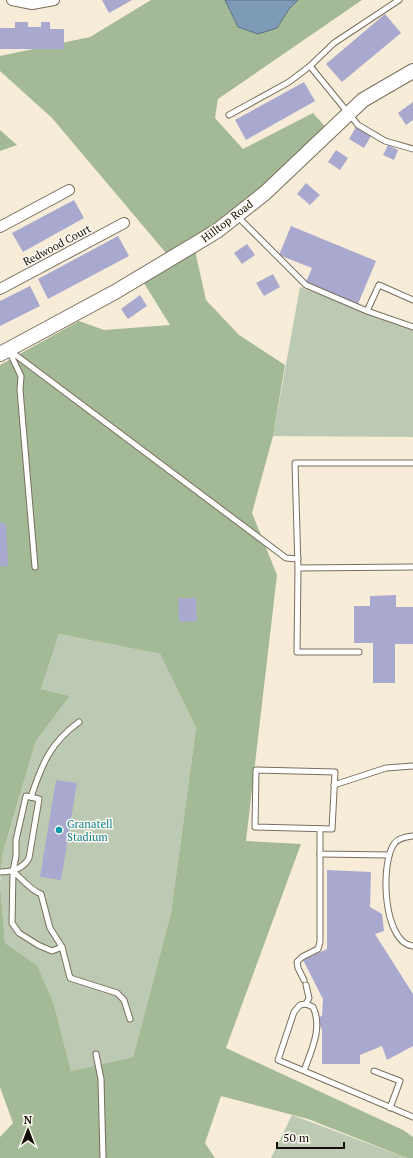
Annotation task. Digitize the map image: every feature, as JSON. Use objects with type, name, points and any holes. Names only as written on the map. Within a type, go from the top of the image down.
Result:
[{"type":"street","points":[[12,0],[32,4],[54,0]]},
{"type":"street","name":"Hilltop Road","points":[[4,352],[115,292],[217,231],[265,193],[347,113],[363,100],[413,71]]},
{"type":"street","points":[[0,227],[69,190]]},
{"type":"street","name":"Redwood Court","points":[[0,288],[124,223]]},
{"type":"lane","points":[[229,115],[289,82],[310,66],[334,43],[399,0]]},
{"type":"lane","points":[[310,66],[358,125],[385,141],[413,149]]},
{"type":"lane","points":[[236,216],[306,284],[367,311],[413,327]]},
{"type":"lane","points":[[367,311],[379,284],[413,300]]},
{"type":"lane","points":[[4,352],[286,558],[298,559]]},
{"type":"lane","points":[[4,352],[21,376],[20,390],[23,412],[24,446],[35,567]]},
{"type":"lane","points":[[359,652],[297,652],[298,559],[295,463],[413,463]]},
{"type":"lane","points":[[298,568],[413,567]]},
{"type":"lane","points":[[31,798],[41,766],[49,751],[66,731],[79,722]]},
{"type":"lane","points":[[334,785],[386,768],[413,766]]},
{"type":"lane","points":[[256,770],[335,772],[334,785],[332,829],[255,827],[256,770]]},
{"type":"lane","points":[[0,872],[13,871],[25,866],[29,858],[39,799],[26,796],[19,820],[13,871],[12,923],[19,932],[38,945],[52,951],[62,947]]},
{"type":"lane","points":[[306,1004],[309,998],[305,982],[297,962],[318,949],[320,942],[320,829]]},
{"type":"lane","points":[[413,836],[398,840],[394,844],[389,855],[387,895],[392,923],[401,940],[407,945],[413,946]]},
{"type":"lane","points":[[320,854],[389,855]]},
{"type":"lane","points":[[13,871],[27,883],[32,891],[41,894],[50,928],[62,947],[70,978],[117,993],[124,1000],[130,1020]]},
{"type":"lane","points":[[304,1071],[313,1043],[317,1024],[313,1007],[306,1004],[300,1005],[294,1012],[278,1060],[390,1108],[413,1117]]},
{"type":"lane","points":[[96,1054],[101,1079],[103,1158]]},
{"type":"lane","points":[[374,1071],[400,1081],[390,1108]]},
{"type":"green space","points":[[151,0],[362,0],[218,99],[215,118],[243,149],[313,113],[329,131],[194,246],[206,300],[239,335],[285,365],[273,436],[252,513],[277,575],[246,841],[301,844],[226,1048],[403,1130],[413,1137],[413,1158],[407,1158],[308,1119],[221,1096],[205,1143],[215,1158],[0,1158],[0,1137],[13,1123],[0,1087],[0,883],[5,943],[37,965],[54,1004],[71,1071],[133,1057],[171,913],[196,728],[160,654],[59,634],[41,689],[70,696],[36,741],[3,852],[0,879],[0,365],[79,321],[104,330],[170,325],[142,280],[171,259],[52,118],[0,71],[0,56],[90,37]]},
{"type":"green space","points":[[0,130],[17,145],[0,151]]},
{"type":"green space","points":[[300,287],[413,329],[413,437],[273,436]]},
{"type":"green space","points":[[59,634],[160,654],[196,728],[171,913],[133,1057],[71,1071],[54,1004],[37,965],[5,943],[0,883],[3,852],[36,741],[70,696],[41,689]]},
{"type":"green space","points":[[292,1115],[407,1158],[271,1158]]},
{"type":"water","points":[[225,0],[298,0],[289,9],[277,28],[258,34],[238,27]]},
{"type":"building","points":[[102,0],[132,0],[109,13]]},
{"type":"building","points":[[385,14],[401,33],[342,82],[326,64]]},
{"type":"building","points":[[15,22],[28,22],[28,27],[41,27],[41,22],[50,22],[50,29],[64,29],[64,49],[0,49],[0,28],[15,28]]},
{"type":"building","points":[[304,82],[315,101],[246,140],[235,120]]},
{"type":"building","points":[[413,102],[413,120],[406,125],[398,113]]},
{"type":"building","points":[[356,127],[371,136],[364,148],[349,139]]},
{"type":"building","points":[[388,145],[398,150],[394,160],[383,155]]},
{"type":"building","points":[[336,150],[348,158],[340,170],[328,162]]},
{"type":"building","points":[[306,183],[320,195],[310,205],[297,194]]},
{"type":"building","points":[[74,200],[84,218],[23,252],[12,233]]},
{"type":"building","points":[[291,226],[376,261],[358,304],[306,282],[312,268],[279,255]]},
{"type":"building","points":[[118,236],[129,256],[48,299],[38,279]]},
{"type":"building","points":[[247,244],[255,255],[242,264],[234,253]]},
{"type":"building","points":[[273,274],[280,287],[264,296],[256,283]]},
{"type":"building","points":[[30,286],[40,306],[0,326],[0,301]]},
{"type":"building","points":[[140,295],[147,306],[128,319],[121,309]]},
{"type":"building","points":[[0,523],[6,523],[8,566],[0,566]]},
{"type":"building","points":[[396,595],[396,607],[413,607],[413,644],[395,644],[395,683],[373,683],[373,643],[354,643],[354,606],[370,606],[370,596]]},
{"type":"building","points":[[178,598],[196,598],[197,621],[179,622]]},
{"type":"building","name":"Granatell Stadium","points":[[56,780],[77,783],[61,880],[40,877]]},
{"type":"building","points":[[327,870],[371,872],[370,907],[382,914],[384,931],[375,934],[413,994],[413,1046],[387,1060],[382,1046],[360,1055],[360,1064],[322,1064],[322,1030],[317,1018],[322,1016],[323,999],[303,960],[327,949]]},
{"type":"place","name":"Granatell Stadium","points":[[59,830]]}]
